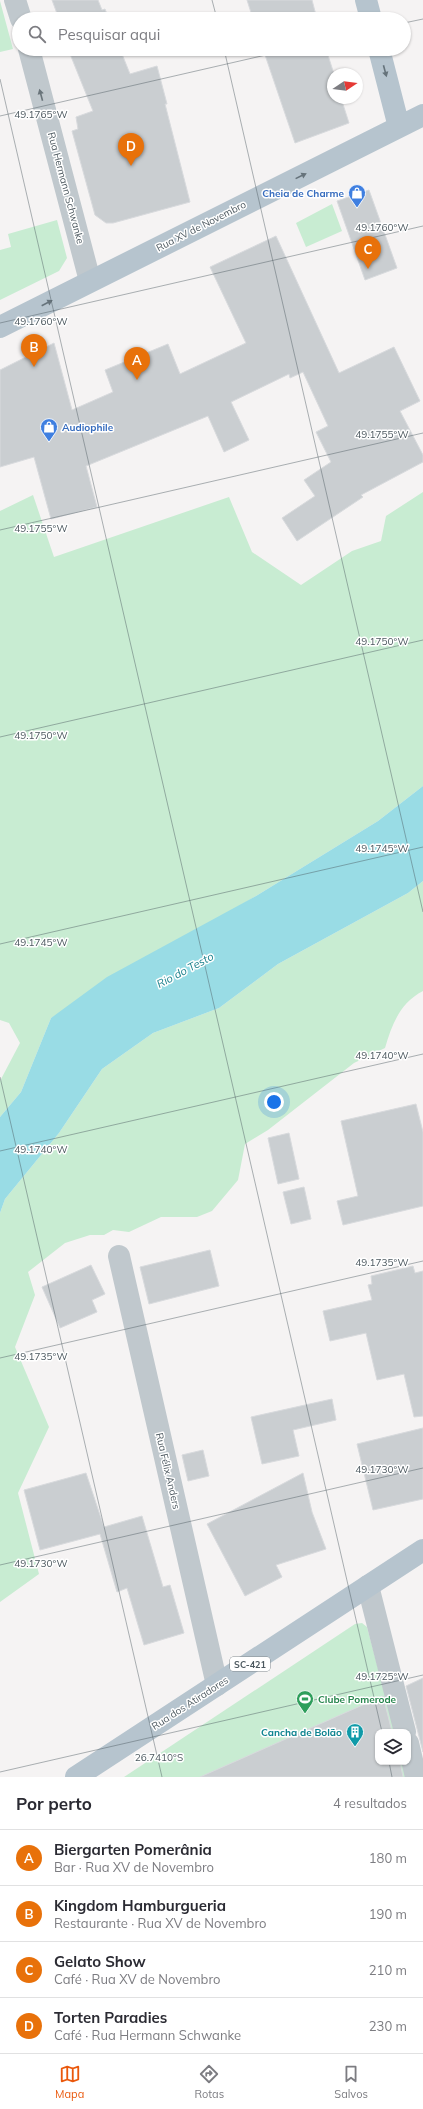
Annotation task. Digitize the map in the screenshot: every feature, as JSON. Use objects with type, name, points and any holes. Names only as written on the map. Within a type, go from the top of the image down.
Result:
[{"type":"main road","points":[[366,0],[369,12]]},
{"type":"main road","points":[[381,56],[399,127]]},
{"type":"main road","name":"Rua XV de Novembro","points":[[0,327],[423,116]]},
{"type":"main road","name":"Rua dos Atiradores","points":[[76,1777],[423,1550]]},
{"type":"street","points":[[15,0],[18,12]]},
{"type":"street","name":"Rua Hermann Schwanke","points":[[31,56],[90,281]]},
{"type":"street","name":"Rua Félix Anders","points":[[119,1256],[216,1686]]},
{"type":"street","points":[[368,1586],[404,1729]]},
{"type":"street","points":[[411,1756],[416,1777]]},
{"type":"green space","points":[[0,1],[12,49],[0,52]]},
{"type":"green space","points":[[332,204],[342,231],[306,247],[296,223]]},
{"type":"green space","points":[[57,220],[67,258],[59,271],[0,300],[0,250],[11,247],[8,234]]},
{"type":"green space","points":[[423,492],[423,786],[378,821],[256,896],[51,1018],[21,1092],[0,1117],[0,1081],[20,1043],[9,1023],[0,1020],[0,511],[33,495],[54,557],[229,497],[252,552],[301,585],[352,551],[381,541],[386,516]]},
{"type":"green space","points":[[423,881],[423,991],[408,1002],[398,1015],[385,1048],[354,1063],[268,1130],[245,1144],[238,1180],[212,1211],[197,1217],[161,1217],[129,1232],[113,1230],[104,1235],[90,1235],[65,1243],[28,1272],[35,1295],[15,1347],[49,1427],[18,1493],[39,1574],[0,1602],[0,1213],[5,1199],[59,1133],[102,1069],[153,1033],[219,1008],[278,964],[408,893]]},
{"type":"green space","name":"Clube Pomerode","points":[[362,1623],[367,1627],[394,1729],[375,1729],[375,1765],[404,1765],[407,1777],[124,1777],[355,1624]]},
{"type":"water","name":"Rio do Testo","points":[[423,786],[423,881],[408,893],[278,964],[219,1008],[153,1033],[102,1069],[59,1133],[5,1199],[0,1213],[0,1117],[21,1092],[51,1018],[107,977],[256,896],[378,821]]},
{"type":"building","points":[[52,0],[98,0],[102,10],[105,9],[106,12],[56,12]]},
{"type":"building","points":[[247,0],[312,0],[315,12],[251,12]]},
{"type":"building","points":[[71,56],[123,56],[130,74],[157,66],[190,202],[113,223],[106,223],[95,215],[72,131],[78,129],[76,117],[93,111]]},
{"type":"building","points":[[265,56],[328,56],[332,68],[327,68],[327,104],[343,104],[349,123],[295,143]]},
{"type":"building","points":[[369,190],[397,268],[365,280],[337,201]]},
{"type":"building","points":[[276,236],[339,373],[394,347],[420,401],[400,411],[423,455],[423,462],[361,495],[363,497],[297,541],[282,518],[315,496],[304,480],[331,462],[316,432],[328,426],[303,372],[290,378],[289,374],[231,402],[249,440],[224,452],[208,416],[86,466],[97,507],[51,519],[34,457],[0,467],[0,370],[54,343],[72,410],[113,392],[105,370],[168,344],[180,374],[246,343],[210,267]]},
{"type":"building","points":[[416,1104],[423,1132],[423,1206],[343,1225],[337,1201],[358,1196],[341,1121]]},
{"type":"building","points":[[289,1133],[299,1179],[278,1184],[268,1138]]},
{"type":"building","points":[[304,1187],[311,1219],[291,1224],[283,1192]]},
{"type":"building","points":[[210,1250],[219,1286],[149,1304],[140,1267]]},
{"type":"building","points":[[91,1265],[105,1294],[92,1300],[97,1312],[60,1328],[42,1287]]},
{"type":"building","points":[[413,1266],[415,1273],[423,1271],[423,1416],[414,1417],[404,1374],[377,1380],[366,1333],[330,1341],[323,1311],[372,1300],[368,1285],[372,1284],[371,1276]]},
{"type":"building","points":[[332,1399],[336,1420],[293,1430],[299,1456],[262,1464],[251,1417]]},
{"type":"building","points":[[423,1428],[423,1499],[373,1510],[357,1444]]},
{"type":"building","points":[[203,1450],[209,1476],[188,1481],[182,1455]]},
{"type":"building","points":[[86,1473],[104,1527],[142,1516],[163,1587],[170,1585],[184,1633],[144,1645],[127,1588],[117,1592],[100,1534],[40,1550],[24,1490]]},
{"type":"building","points":[[303,1473],[312,1512],[326,1549],[276,1565],[282,1577],[245,1596],[207,1524]]},
{"type":"building","points":[[423,1678],[423,1752],[406,1686]]},
{"type":"building","points":[[383,1696],[391,1729],[375,1729],[375,1765],[401,1765],[403,1777],[200,1777]]},
{"type":"place","name":"Torten Paradies","points":[[131,166]]},
{"type":"place","name":"Cheia de Charme","points":[[357,208]]},
{"type":"place","name":"Gelato Show","points":[[368,269]]},
{"type":"place","name":"Kingdom Hamburgueria","points":[[34,367]]},
{"type":"place","name":"Biergarten Pomerânia","points":[[137,380]]},
{"type":"place","name":"Audiophile","points":[[49,442]]},
{"type":"place","name":"Clube Pomerode","points":[[305,1714]]},
{"type":"place","name":"Cancha de Bolão","points":[[355,1747]]}]
